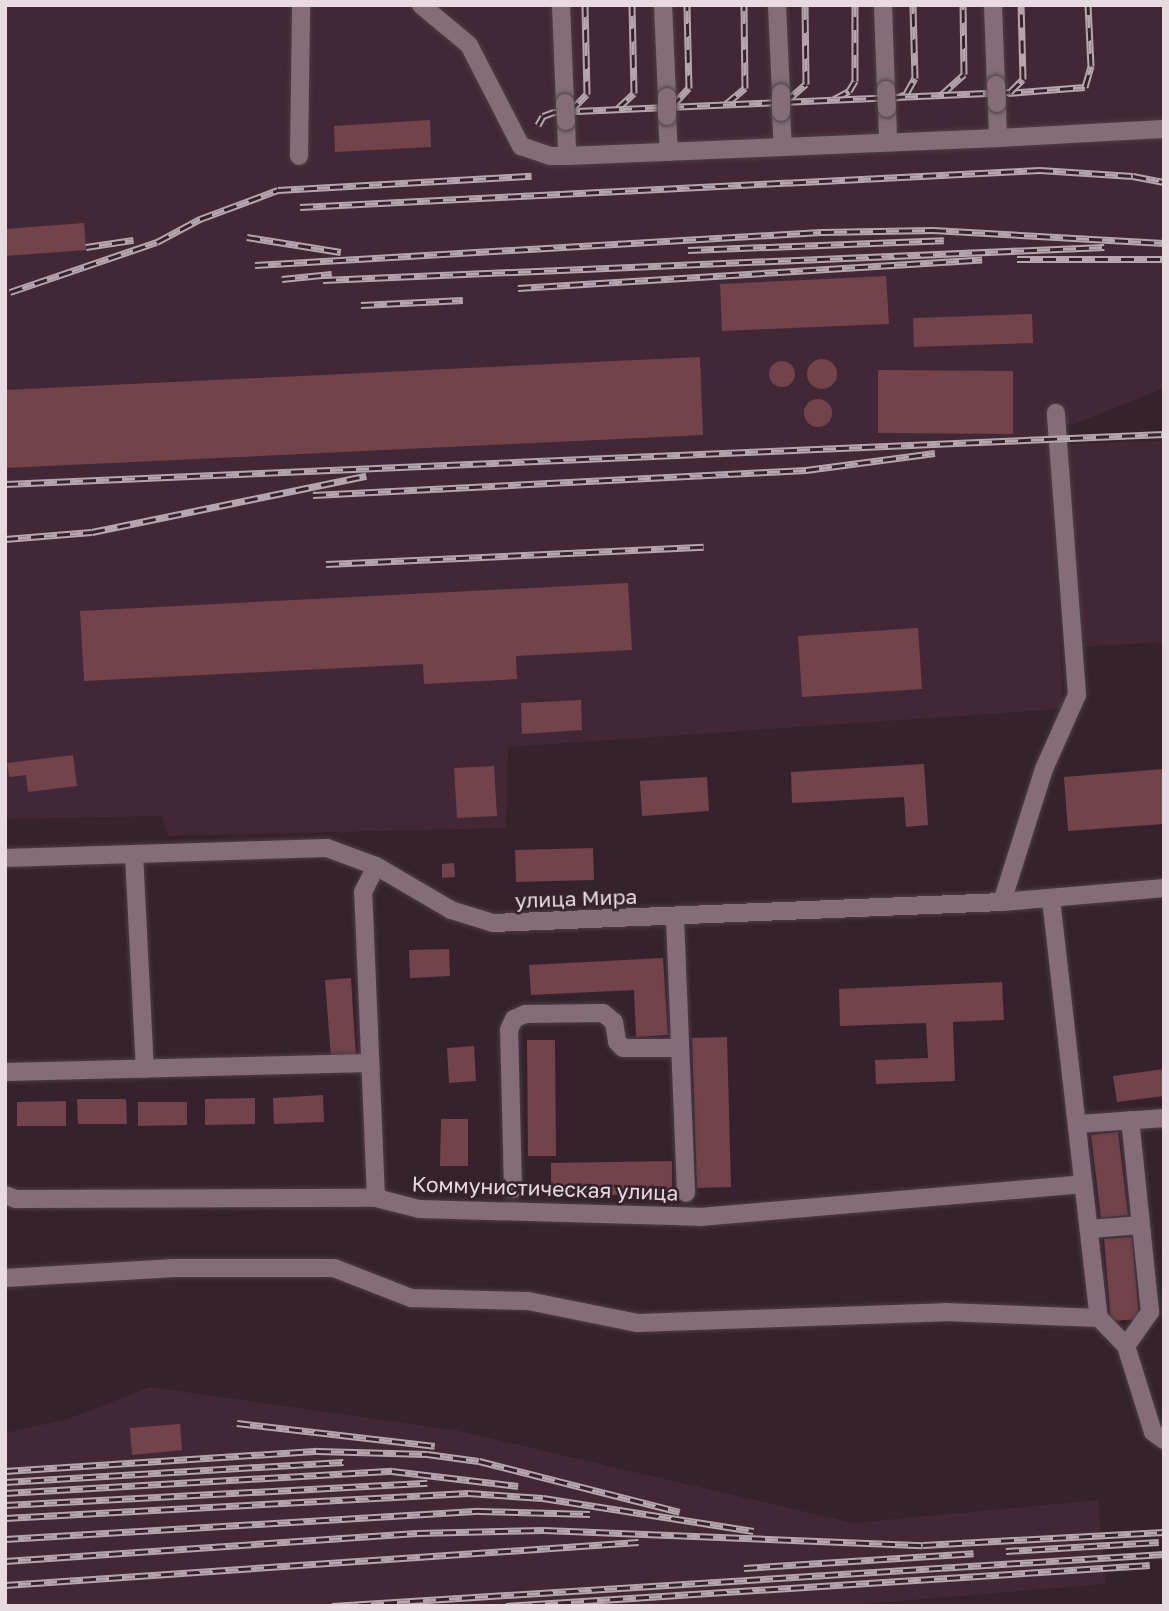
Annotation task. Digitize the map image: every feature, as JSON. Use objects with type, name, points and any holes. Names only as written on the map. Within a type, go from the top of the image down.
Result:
[{"type":"street","points":[[299,156],[301,5]]},
{"type":"street","points":[[421,5],[469,45],[521,146],[550,156],[1164,129]]},
{"type":"street","points":[[561,5],[567,156]]},
{"type":"street","points":[[663,5],[669,152]]},
{"type":"street","points":[[777,5],[783,147]]},
{"type":"street","points":[[883,5],[888,142]]},
{"type":"street","points":[[993,5],[998,138]]},
{"type":"street","points":[[1002,902],[1044,769],[1077,695],[1056,413]]},
{"type":"street","name":"улица Мира","points":[[5,858],[327,848],[376,866],[451,910],[493,923],[675,918],[1002,902],[1164,888]]},
{"type":"street","points":[[134,854],[145,1069]]},
{"type":"street","points":[[376,866],[363,892],[376,1198]]},
{"type":"street","points":[[1051,899],[1099,1318],[1126,1346],[1153,1433],[1164,1440]]},
{"type":"street","points":[[675,918],[686,1193]]},
{"type":"street","points":[[513,1189],[509,1030],[514,1019],[525,1014],[603,1013],[614,1022],[617,1042],[623,1048],[680,1048]]},
{"type":"street","points":[[5,1072],[370,1063]]},
{"type":"street","points":[[1077,1124],[1164,1118]]},
{"type":"street","points":[[1130,1120],[1150,1312]]},
{"type":"street","name":"Коммунистическая улица","points":[[5,1195],[16,1199],[376,1198],[419,1209],[700,1217],[1084,1184]]},
{"type":"street","points":[[1089,1228],[1141,1225]]},
{"type":"street","points":[[5,1278],[171,1268],[334,1268],[411,1298],[528,1301],[637,1322],[945,1312],[1099,1318]]},
{"type":"street","points":[[1126,1346],[1150,1312],[1164,1298]]},
{"type":"shaded area","points":[[5,5],[1164,5],[1164,388],[1075,424],[1050,426],[1063,709],[508,747],[506,828],[168,836],[162,816],[5,819]]},
{"type":"shaded area","points":[[1164,441],[1164,642],[1079,647],[1064,444]]},
{"type":"shaded area","points":[[150,1387],[454,1430],[853,1523],[1098,1500],[1106,1584],[839,1606],[5,1606],[5,1433],[68,1419]]},
{"type":"building","points":[[430,120],[431,147],[335,152],[334,126]]},
{"type":"building","points":[[84,223],[86,250],[5,256],[5,229]]},
{"type":"building","points":[[886,276],[889,324],[722,331],[720,284]]},
{"type":"building","points":[[1032,314],[1033,343],[914,347],[913,318]]},
{"type":"building","points":[[700,357],[703,435],[5,468],[5,390]]},
{"type":"building","points":[[822,359],[828,360],[836,368],[836,380],[828,388],[822,389],[816,388],[808,380],[807,374],[808,368],[816,360]]},
{"type":"building","points":[[782,361],[791,365],[795,374],[791,383],[782,387],[773,383],[769,374],[773,365]]},
{"type":"building","points":[[878,370],[1013,371],[1013,434],[878,433]]},
{"type":"building","points":[[818,399],[828,403],[832,413],[828,423],[818,427],[808,423],[804,413],[808,403]]},
{"type":"building","points":[[628,583],[632,650],[516,656],[517,679],[424,684],[423,664],[84,681],[80,611]]},
{"type":"building","points":[[918,628],[922,689],[802,697],[798,636]]},
{"type":"building","points":[[581,700],[582,730],[522,734],[521,703]]},
{"type":"building","points":[[73,755],[77,786],[28,792],[26,775],[9,777],[7,763]]},
{"type":"building","points":[[924,764],[928,825],[906,827],[904,797],[792,803],[791,772]]},
{"type":"building","points":[[494,766],[497,816],[457,818],[454,768]]},
{"type":"building","points":[[1164,769],[1164,824],[1068,831],[1064,777]]},
{"type":"building","points":[[707,777],[709,811],[642,816],[640,781]]},
{"type":"building","points":[[593,848],[594,880],[516,882],[515,850]]},
{"type":"building","points":[[454,863],[455,877],[442,878],[442,864]]},
{"type":"building","points":[[449,949],[450,976],[410,978],[409,950]]},
{"type":"building","points":[[663,958],[668,1035],[636,1037],[634,990],[531,995],[529,965]]},
{"type":"building","points":[[351,978],[356,1057],[331,1058],[325,980]]},
{"type":"building","points":[[1002,982],[1004,1020],[953,1022],[955,1081],[876,1084],[875,1060],[928,1058],[926,1023],[840,1026],[839,989]]},
{"type":"building","points":[[727,1037],[731,1187],[697,1188],[692,1038]]},
{"type":"building","points":[[527,1040],[555,1040],[556,1156],[528,1156]]},
{"type":"building","points":[[474,1046],[476,1081],[449,1083],[447,1048]]},
{"type":"building","points":[[1164,1069],[1164,1096],[1117,1102],[1113,1076]]},
{"type":"building","points":[[323,1095],[324,1122],[274,1124],[273,1098]]},
{"type":"building","points":[[255,1098],[255,1124],[205,1125],[205,1099]]},
{"type":"building","points":[[77,1099],[126,1099],[127,1124],[78,1124]]},
{"type":"building","points":[[66,1101],[66,1126],[17,1126],[17,1102]]},
{"type":"building","points":[[138,1102],[187,1102],[187,1125],[138,1126]]},
{"type":"building","points":[[441,1119],[468,1119],[468,1166],[440,1166]]},
{"type":"building","points":[[1118,1132],[1128,1215],[1101,1218],[1091,1135]]},
{"type":"building","points":[[672,1161],[672,1194],[551,1196],[551,1163]]},
{"type":"building","points":[[1132,1237],[1139,1319],[1111,1321],[1104,1239]]},
{"type":"building","points":[[180,1424],[182,1450],[132,1455],[130,1428]]},
{"type":"railway","points":[[569,112],[587,94],[585,5]]},
{"type":"railway","points":[[617,109],[634,93],[632,5]]},
{"type":"railway","points":[[671,107],[689,88],[687,5]]},
{"type":"railway","points":[[726,104],[745,88],[744,5]]},
{"type":"railway","points":[[784,103],[806,84],[805,5]]},
{"type":"railway","points":[[834,99],[849,91],[855,81],[855,5]]},
{"type":"railway","points":[[896,98],[906,94],[915,78],[913,5]]},
{"type":"railway","points":[[941,95],[964,74],[963,5]]},
{"type":"railway","points":[[538,125],[543,116],[554,112],[1010,92],[1023,79],[1021,5]]},
{"type":"railway","points":[[1008,93],[1085,87],[1091,66],[1088,5]]},
{"type":"railway","points":[[300,207],[1040,170],[1133,176],[1164,182]]},
{"type":"railway","points":[[10,292],[157,242],[200,219],[278,190],[532,176]]},
{"type":"railway","points":[[255,265],[821,232],[933,230],[1164,243]]},
{"type":"railway","points":[[247,237],[341,252]]},
{"type":"railway","points":[[86,247],[133,240]]},
{"type":"railway","points":[[688,250],[944,240]]},
{"type":"railway","points":[[323,280],[1104,247]]},
{"type":"railway","points":[[1017,259],[1164,259]]},
{"type":"railway","points":[[518,288],[982,260]]},
{"type":"railway","points":[[282,279],[332,274]]},
{"type":"railway","points":[[361,305],[463,300]]},
{"type":"railway","points":[[5,484],[1164,434]]},
{"type":"railway","points":[[313,495],[806,470],[935,453]]},
{"type":"railway","points":[[5,539],[92,532],[366,476]]},
{"type":"railway","points":[[326,564],[704,547]]},
{"type":"railway","points":[[237,1423],[435,1446]]},
{"type":"railway","points":[[5,1471],[318,1451],[427,1454],[479,1461],[680,1512]]},
{"type":"railway","points":[[5,1482],[343,1462]]},
{"type":"railway","points":[[5,1493],[392,1471],[518,1486]]},
{"type":"railway","points":[[5,1505],[427,1483]]},
{"type":"railway","points":[[5,1518],[468,1493],[543,1498],[753,1531]]},
{"type":"railway","points":[[5,1539],[479,1511],[590,1514]]},
{"type":"railway","points":[[5,1561],[417,1533],[544,1530],[923,1545],[1164,1532]]},
{"type":"railway","points":[[5,1585],[639,1542]]},
{"type":"railway","points":[[1006,1551],[1159,1542]]},
{"type":"railway","points":[[744,1568],[974,1553]]},
{"type":"railway","points":[[332,1606],[1164,1554]]},
{"type":"railway","points":[[506,1606],[1150,1565]]}]
